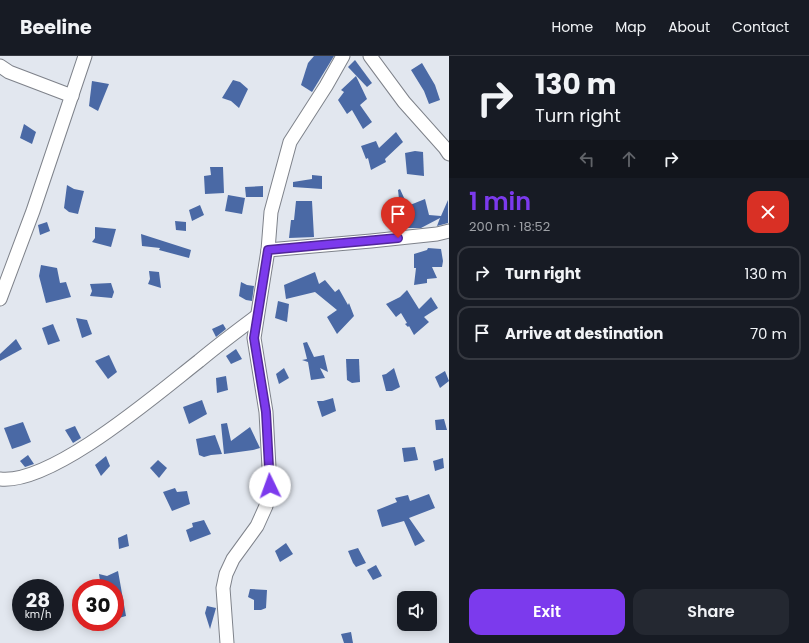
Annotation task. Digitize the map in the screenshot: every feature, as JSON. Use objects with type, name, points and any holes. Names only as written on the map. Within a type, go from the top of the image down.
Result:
[{"type":"street","points":[[0,299],[33,210],[85,56]]},
{"type":"street","points":[[227,643],[223,588],[226,574],[233,560],[257,526],[266,506],[270,486],[266,412],[254,338],[268,250],[271,212],[290,142],[326,86],[343,56]]},
{"type":"street","points":[[370,56],[404,102],[446,148],[449,154]]},
{"type":"street","points":[[0,66],[9,72],[72,96]]},
{"type":"street","points":[[268,250],[371,241],[437,234],[449,231]]},
{"type":"street","points":[[0,479],[24,476],[51,466],[96,439],[133,413],[257,316]]},
{"type":"building","points":[[314,56],[334,56],[312,92],[301,85],[308,63]]},
{"type":"building","points":[[355,60],[372,83],[367,87],[348,67]]},
{"type":"building","points":[[422,63],[435,85],[440,100],[429,104],[424,91],[411,70]]},
{"type":"building","points":[[356,76],[367,99],[360,105],[372,122],[363,129],[352,110],[347,114],[338,100],[344,92],[341,90]]},
{"type":"building","points":[[233,80],[240,82],[248,89],[239,108],[231,101],[222,98]]},
{"type":"building","points":[[92,81],[109,84],[98,111],[89,106]]},
{"type":"building","points":[[24,124],[36,132],[32,144],[20,138]]},
{"type":"building","points":[[396,132],[403,142],[385,159],[386,162],[371,170],[368,158],[366,159],[361,146],[376,141],[379,148]]},
{"type":"building","points":[[415,151],[423,152],[424,176],[407,174],[405,153]]},
{"type":"building","points":[[210,167],[223,167],[224,193],[205,194],[204,176],[211,175]]},
{"type":"building","points":[[312,175],[322,176],[322,189],[293,187],[293,182],[312,179]]},
{"type":"building","points":[[67,185],[74,189],[84,191],[78,214],[69,212],[64,208]]},
{"type":"building","points":[[263,186],[263,197],[246,197],[245,187]]},
{"type":"building","points":[[400,189],[410,211],[410,205],[425,199],[429,215],[441,216],[448,200],[448,223],[437,226],[440,218],[421,228],[398,228],[398,222],[386,225],[387,208],[400,208],[398,190]]},
{"type":"building","points":[[228,195],[245,198],[242,214],[225,211]]},
{"type":"building","points":[[296,201],[312,201],[314,237],[289,238],[291,220],[294,220]]},
{"type":"building","points":[[200,205],[204,215],[192,221],[189,210]]},
{"type":"building","points":[[175,221],[186,222],[186,231],[176,230]]},
{"type":"building","points":[[47,222],[50,231],[40,235],[38,225]]},
{"type":"building","points":[[95,227],[116,229],[111,247],[92,242],[95,238]]},
{"type":"building","points":[[141,234],[191,250],[189,258],[159,250],[160,248],[142,246]]},
{"type":"building","points":[[428,248],[441,249],[443,261],[442,267],[432,267],[437,278],[427,279],[427,283],[414,285],[416,268],[414,268],[414,254],[427,250]]},
{"type":"building","points":[[41,265],[57,268],[60,283],[66,282],[71,297],[46,303],[39,276]]},
{"type":"building","points":[[149,271],[159,272],[161,288],[148,284],[150,279]]},
{"type":"building","points":[[315,272],[319,284],[325,280],[335,292],[339,289],[348,305],[349,303],[354,316],[337,334],[327,317],[337,310],[315,292],[286,299],[284,285]]},
{"type":"building","points":[[241,282],[254,286],[252,301],[246,300],[239,296]]},
{"type":"building","points":[[111,283],[114,292],[112,298],[90,296],[92,291],[90,284]]},
{"type":"building","points":[[407,290],[419,309],[431,297],[438,308],[424,317],[429,322],[414,335],[409,326],[408,327],[405,324],[407,323],[401,313],[396,317],[386,304],[400,297]]},
{"type":"building","points":[[278,301],[289,304],[287,322],[275,318]]},
{"type":"building","points":[[76,318],[87,320],[92,334],[82,338]]},
{"type":"building","points":[[53,324],[60,341],[48,345],[42,328]]},
{"type":"building","points":[[223,324],[226,329],[216,337],[212,329]]},
{"type":"building","points":[[16,339],[22,349],[0,361],[0,354]]},
{"type":"building","points":[[307,342],[314,357],[324,355],[328,372],[320,368],[325,378],[311,380],[308,362],[302,360],[307,359],[303,343]]},
{"type":"building","points":[[236,349],[242,359],[231,364],[226,356]]},
{"type":"building","points":[[109,355],[117,372],[108,379],[95,361]]},
{"type":"building","points":[[346,359],[359,359],[360,382],[352,383],[347,380]]},
{"type":"building","points":[[284,368],[289,378],[279,384],[276,374]]},
{"type":"building","points":[[394,368],[400,387],[392,391],[386,391],[382,375]]},
{"type":"building","points":[[445,371],[449,381],[440,388],[435,377]]},
{"type":"building","points":[[226,376],[228,390],[217,393],[216,378]]},
{"type":"building","points":[[333,398],[336,411],[322,417],[317,401]]},
{"type":"building","points":[[202,400],[207,414],[189,424],[183,407]]},
{"type":"building","points":[[444,419],[447,430],[436,430],[435,420]]},
{"type":"building","points":[[23,422],[31,442],[12,449],[4,428]]},
{"type":"building","points":[[227,423],[231,441],[250,427],[260,448],[224,454],[221,424]]},
{"type":"building","points":[[75,426],[81,438],[73,443],[65,430]]},
{"type":"building","points":[[215,435],[222,454],[204,457],[199,455],[196,439]]},
{"type":"building","points":[[415,447],[418,460],[404,462],[402,448]]},
{"type":"building","points":[[28,455],[34,464],[25,467],[20,461]]},
{"type":"building","points":[[106,456],[110,466],[101,476],[95,465]]},
{"type":"building","points":[[443,458],[444,468],[435,471],[433,461]]},
{"type":"building","points":[[158,460],[167,468],[159,478],[150,468]]},
{"type":"building","points":[[175,488],[177,492],[187,491],[190,504],[172,511],[163,492]]},
{"type":"building","points":[[429,494],[435,508],[409,518],[425,541],[415,546],[404,521],[382,527],[377,510],[397,502],[395,498],[408,495],[410,501]]},
{"type":"building","points":[[204,520],[211,534],[190,542],[186,530],[193,527],[192,523]]},
{"type":"building","points":[[127,534],[129,546],[119,549],[118,538]]},
{"type":"building","points":[[286,543],[293,554],[280,562],[275,551]]},
{"type":"building","points":[[358,548],[366,563],[356,567],[348,551]]},
{"type":"building","points":[[376,565],[382,576],[373,580],[367,570]]},
{"type":"building","points":[[118,571],[119,579],[100,579],[99,574],[107,576]]},
{"type":"building","points":[[250,589],[267,590],[266,608],[254,610],[254,600],[248,597]]},
{"type":"building","points":[[124,605],[126,616],[124,617]]},
{"type":"building","points":[[207,606],[216,608],[210,629],[205,613]]},
{"type":"building","points":[[351,632],[353,643],[344,643],[341,634]]},
{"type":"route","points":[[270,486],[266,412],[254,338],[268,250],[398,238]]}]
